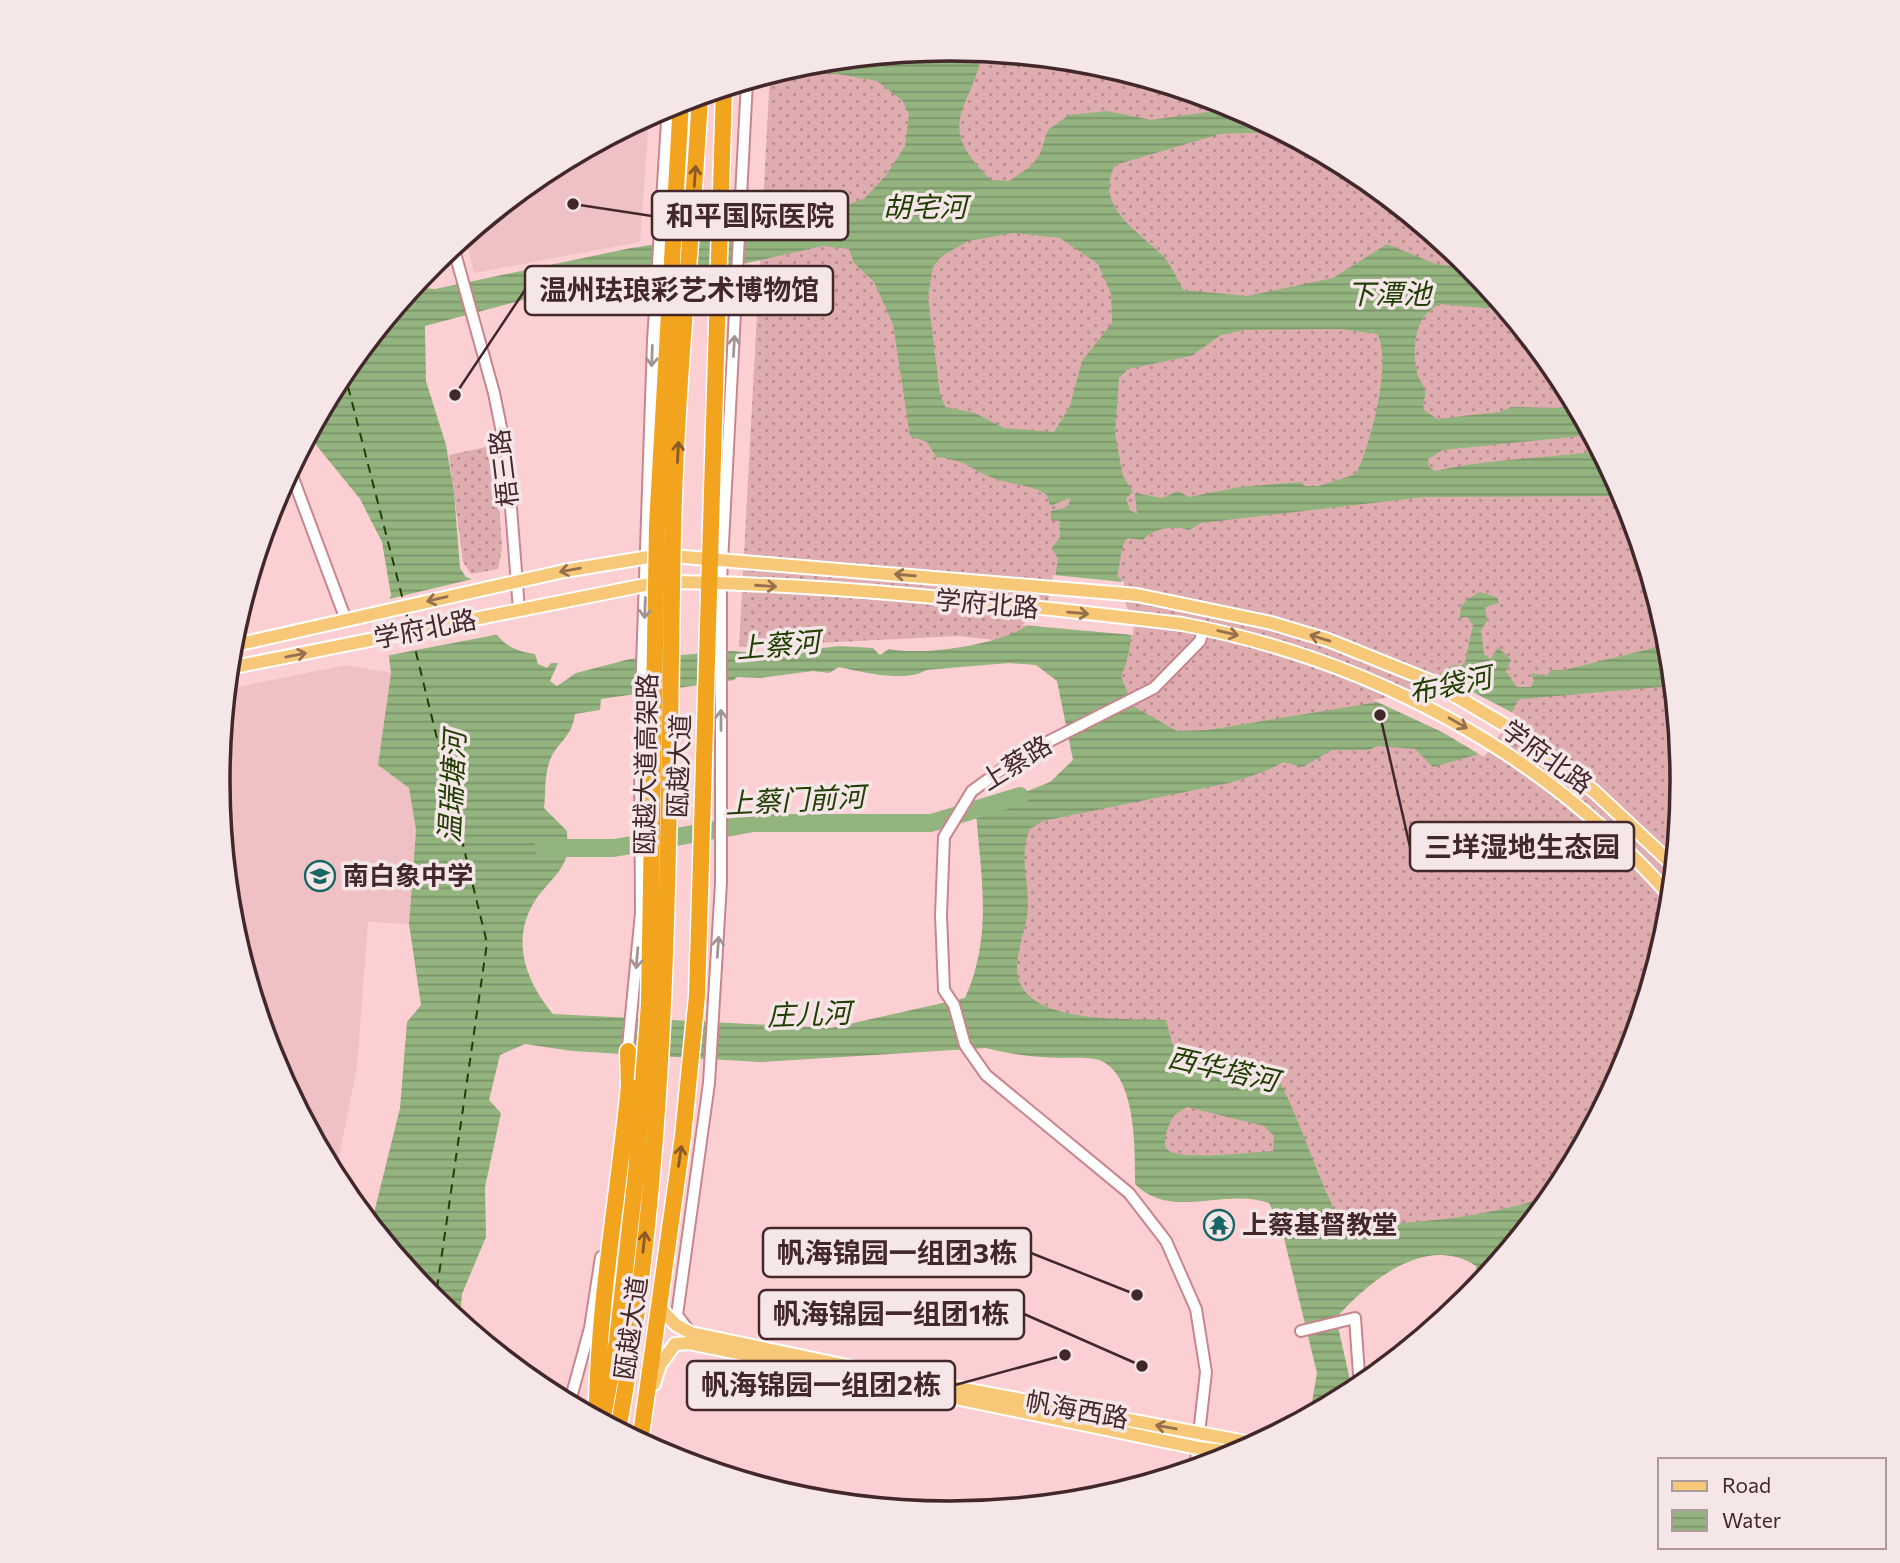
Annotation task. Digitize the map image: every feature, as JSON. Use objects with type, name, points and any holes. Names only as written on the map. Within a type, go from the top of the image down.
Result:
[{"type":"highway","name":"瓯越大道","points":[[641,1432],[695,1014],[708,639],[717,558],[713,465],[727,278],[734,95]]},
{"type":"highway","name":"瓯越大道高架路","points":[[619,1421],[636,1318],[651,1176],[663,1008],[669,852],[674,528],[699,106]]},
{"type":"highway","name":"瓯越大道高架路","points":[[604,1412],[617,1342],[635,1187],[649,1004],[657,526],[682,113]]},
{"type":"highway","name":"瓯越大道","points":[[593,1406],[615,1288],[657,964],[661,807],[660,695],[659,641],[653,583],[675,283],[683,113]]},
{"type":"highway","points":[[597,1409],[603,1293],[620,1184],[629,1086],[628,1051]]},
{"type":"main road","name":"学府北路","points":[[244,643],[516,581],[654,556],[717,558],[1137,595],[1271,623],[1384,661],[1430,681],[1513,730],[1595,792],[1666,858]]},
{"type":"main road","name":"学府北路","points":[[240,666],[653,583],[715,582],[1136,618],[1204,628],[1283,648],[1376,681],[1455,721],[1503,750],[1579,807],[1662,888]]},
{"type":"main road","points":[[643,1432],[660,1365],[675,1344],[690,1338],[659,1307]]},
{"type":"main road","name":"帆海西路","points":[[690,1338],[1240,1441]]},
{"type":"main road","name":"帆海西路","points":[[690,1338],[1218,1450]]},
{"type":"street","points":[[729,221],[734,95]]},
{"type":"street","points":[[654,556],[656,288],[667,119]]},
{"type":"street","name":"梧三路","points":[[456,258],[474,330],[494,393],[507,457],[519,610]]},
{"type":"street","points":[[717,558],[727,278]]},
{"type":"street","points":[[295,483],[346,620]]},
{"type":"street","points":[[690,1338],[677,1315],[711,1056],[722,883],[715,582]]},
{"type":"street","points":[[572,1394],[590,1328],[612,1182],[633,1010],[641,914],[640,726],[653,583]]},
{"type":"street","name":"上蔡路","points":[[1199,1433],[1206,1372],[1196,1310],[1166,1241],[1129,1193],[986,1075],[965,1045],[954,1005],[944,990],[941,915],[944,837],[972,791],[1022,755],[1154,688],[1200,641],[1204,628]]},
{"type":"street","points":[[617,1126],[628,1172]]},
{"type":"street","points":[[1301,1331],[1355,1318],[1359,1374]]},
{"type":"street","points":[[1197,1458],[1199,1433]]},
{"type":"shaded area","points":[[950,61],[1044,67],[1091,75],[1182,99],[1269,136],[1350,183],[1425,240],[1459,272],[1492,307],[1549,381],[1574,421],[1615,506],[1646,595],[1656,641],[1669,734],[1670,782],[1669,829],[1656,922],[1646,968],[1615,1057],[1574,1142],[1549,1182],[1508,1236],[1349,1264],[1287,1187],[1163,1171],[1122,1047],[1003,1039],[991,823],[1085,790],[1084,649],[958,636],[739,647],[769,85],[856,67],[903,63]]},
{"type":"shaded area","points":[[648,128],[640,242],[474,273],[468,247],[475,240],[550,183],[590,158]]},
{"type":"shaded area","points":[[495,445],[502,548],[498,569],[471,574],[463,562],[449,455]]},
{"type":"shaded area","name":"南白象中学","points":[[346,665],[391,673],[378,765],[409,788],[416,830],[409,924],[368,922],[357,1067],[338,1161],[304,1100],[285,1057],[254,968],[244,922],[231,829],[231,734],[236,687]]},
{"type":"water","points":[[980,62],[960,117],[960,130],[963,145],[973,161],[991,180],[1009,181],[1030,167],[1040,154],[1048,130],[1069,115],[1107,111],[1151,120],[1214,111],[1262,133],[1220,134],[1115,165],[1110,180],[1110,194],[1114,206],[1132,228],[1164,257],[1183,290],[1247,296],[1333,278],[1387,244],[1436,264],[1453,266],[1494,309],[1440,304],[1425,316],[1415,343],[1417,373],[1425,391],[1424,410],[1437,419],[1500,412],[1511,407],[1565,407],[1582,436],[1443,450],[1428,459],[1429,467],[1435,471],[1590,452],[1611,496],[1424,497],[1201,523],[1189,530],[1164,529],[1143,540],[1127,538],[1123,547],[1117,576],[1121,579],[1131,635],[1128,657],[1121,676],[1133,706],[1177,731],[1208,730],[1403,698],[1453,665],[1461,666],[1465,662],[1473,625],[1467,617],[1460,618],[1461,608],[1480,592],[1497,597],[1499,603],[1485,607],[1487,621],[1481,630],[1484,654],[1491,659],[1498,647],[1511,660],[1506,671],[1517,687],[1531,687],[1534,681],[1531,673],[1547,676],[1551,670],[1564,670],[1657,647],[1664,687],[1521,699],[1516,702],[1514,709],[1483,753],[1433,767],[1415,749],[1377,746],[1369,750],[1332,750],[1303,767],[1283,762],[1229,783],[1043,821],[1030,829],[1025,848],[1028,912],[1017,968],[1022,987],[1035,1000],[1077,1015],[1166,1020],[1177,1062],[1210,1069],[1240,1062],[1275,1073],[1342,1224],[1422,1222],[1535,1201],[1477,1272],[1476,1266],[1457,1257],[1438,1255],[1418,1258],[1399,1266],[1364,1290],[1336,1318],[1350,1380],[1309,1406],[1312,1402],[1317,1373],[1282,1230],[1269,1203],[1235,1198],[1182,1202],[1165,1200],[1149,1195],[1135,1184],[1134,1134],[1127,1097],[1121,1081],[1111,1068],[1095,1059],[1032,1056],[986,1048],[760,1062],[572,1051],[525,1044],[500,1055],[489,1100],[501,1113],[485,1187],[486,1237],[462,1294],[461,1310],[408,1256],[374,1213],[400,1108],[407,1022],[421,1005],[409,924],[416,830],[409,788],[378,765],[391,673],[384,615],[391,595],[382,542],[360,499],[314,443],[351,381],[426,288],[435,289],[631,248],[770,227],[836,210],[865,198],[887,174],[905,146],[909,115],[903,101],[877,81],[838,74],[815,74],[903,63]],"holes":[[[1014,233],[1060,238],[1098,264],[1111,294],[1112,323],[1082,361],[1070,406],[1054,432],[1004,428],[975,413],[945,407],[940,394],[928,297],[933,267],[942,256],[968,241]],[[823,246],[849,249],[854,263],[874,282],[893,324],[910,436],[927,442],[936,457],[955,460],[993,478],[1041,491],[1047,495],[1050,506],[1070,498],[1068,507],[1051,511],[1051,520],[1060,521],[1060,537],[1052,548],[1058,559],[1051,604],[1034,621],[1014,633],[959,647],[921,651],[889,649],[880,655],[873,648],[840,646],[767,654],[732,651],[630,659],[576,673],[557,686],[550,681],[558,663],[551,663],[547,668],[538,664],[535,654],[520,651],[500,638],[488,618],[474,580],[466,577],[460,568],[454,492],[446,445],[426,381],[425,326],[538,296],[634,277],[729,267]],[[1340,329],[1377,334],[1381,346],[1378,404],[1356,474],[1319,486],[1305,486],[1301,482],[1240,487],[1189,497],[1178,491],[1162,498],[1135,493],[1137,514],[1130,510],[1126,498],[1133,492],[1123,476],[1115,434],[1119,378],[1128,369],[1191,356],[1221,335],[1245,330]],[[1009,663],[1036,665],[1057,681],[1073,760],[1050,782],[976,812],[982,884],[982,929],[974,975],[965,998],[831,1028],[553,1014],[528,973],[524,959],[524,929],[536,899],[564,864],[567,855],[567,831],[544,808],[549,763],[571,729],[575,714],[600,710],[601,699],[734,680],[737,677],[760,678],[813,671],[829,673],[839,667],[896,676],[908,676],[926,670]],[[1187,1107],[1264,1126],[1274,1136],[1273,1151],[1198,1155],[1172,1152],[1166,1148],[1165,1140],[1173,1116]]]},
{"type":"pier","points":[[1053,575],[1124,582],[1124,600],[1134,623],[1133,635],[1022,625],[1048,602]]},
{"type":"pier","points":[[481,577],[488,586],[500,634],[385,656],[380,615],[385,600]]},
{"type":"pier","points":[[1436,673],[1515,714],[1484,757],[1442,732],[1373,700],[1401,695]]},
{"type":"waterway","name":"上蔡门前河","points":[[543,848],[614,848],[754,823],[931,823],[1020,796]]},
{"type":"ferry route","points":[[348,386],[403,600]]},
{"type":"ferry route","points":[[406,612],[410,627]]},
{"type":"ferry route","points":[[412,636],[487,943],[437,1287]]},
{"type":"place","name":"和平国际医院","points":[[573,204]]},
{"type":"place","name":"温州珐琅彩艺术博物馆","points":[[455,395]]},
{"type":"place","name":"三垟湿地生态园","points":[[1380,715]]},
{"type":"place","name":"南白象中学","points":[[320,876]]},
{"type":"place","name":"上蔡基督教堂","points":[[1219,1225]]},
{"type":"place","name":"帆海锦园一组团3栋","points":[[1137,1295]]},
{"type":"place","name":"帆海锦园一组团2栋","points":[[1065,1355]]},
{"type":"place","name":"帆海锦园一组团1栋","points":[[1142,1366]]},
{"type":"water label","name":"胡宅河","points":[[925,207]]},
{"type":"water label","name":"下潭池","points":[[1389,294]]},
{"type":"water label","name":"上蔡河","points":[[778,645]]},
{"type":"water label","name":"布袋河","points":[[1450,685]]},
{"type":"water label","name":"温瑞塘河","points":[[452,787]]},
{"type":"water label","name":"庄儿河","points":[[809,1014]]},
{"type":"water label","name":"西华塔河","points":[[1223,1069]]}]
